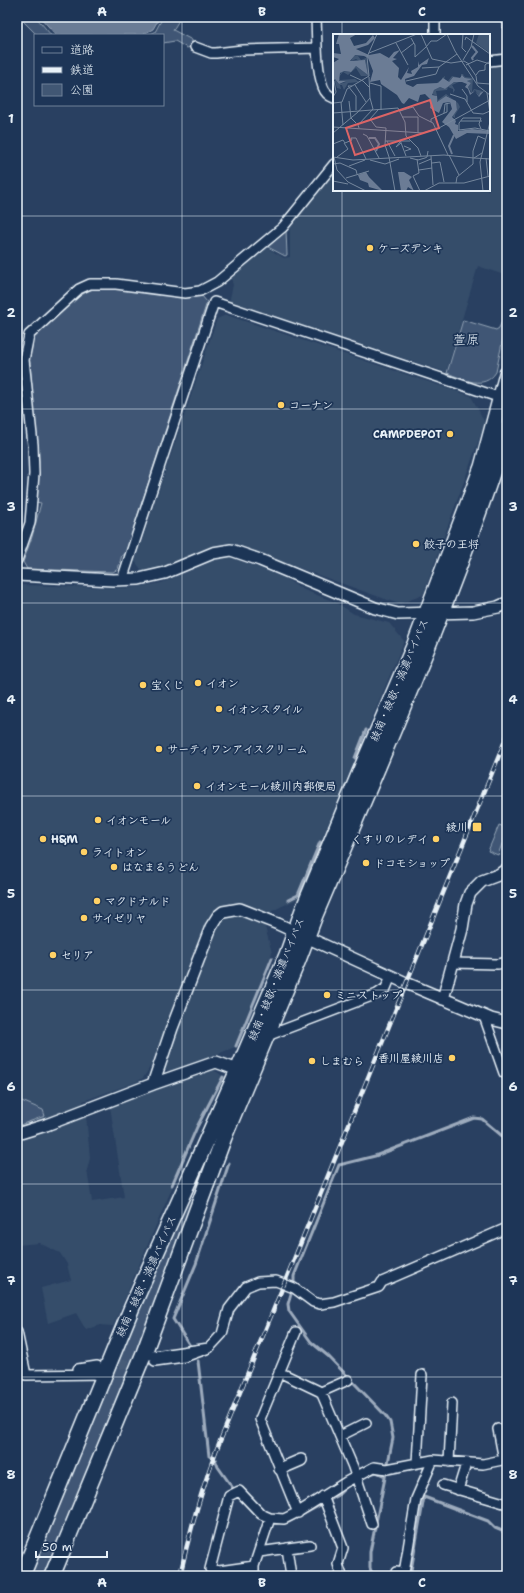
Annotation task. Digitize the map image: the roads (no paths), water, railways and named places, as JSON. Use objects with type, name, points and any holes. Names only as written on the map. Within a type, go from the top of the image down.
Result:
[{"type":"highway","name":"綾南・綾歌・満濃バイパス","points":[[435,612],[482,467],[507,374]]},
{"type":"highway","name":"綾南・綾歌・満濃バイパス","points":[[52,1576],[149,1357],[224,1137],[267,1036],[301,934],[360,772],[478,518],[507,428]]},
{"type":"highway","name":"綾南・綾歌・満濃バイパス","points":[[22,1576],[100,1370],[132,1307],[238,1070],[301,934]]},
{"type":"street","points":[[316,17],[317,48],[323,87],[328,94],[333,97]]},
{"type":"street","points":[[435,17],[435,34]]},
{"type":"street","points":[[506,17],[507,24]]},
{"type":"street","points":[[195,47],[211,53],[242,50],[317,48]]},
{"type":"street","points":[[490,61],[507,59]]},
{"type":"street","points":[[17,560],[30,523],[34,474],[33,445],[24,360],[29,335],[79,289],[90,284],[116,284],[185,293],[200,291],[217,282],[283,227],[333,165]]},
{"type":"street","points":[[122,580],[214,302],[501,398]]},
{"type":"street","points":[[17,575],[122,580],[150,577],[213,553],[231,550],[260,560],[375,608],[398,614],[484,610],[507,603]]},
{"type":"street","points":[[443,999],[470,893],[482,881],[506,871]]},
{"type":"street","points":[[153,1084],[211,927],[218,916],[229,910],[240,909],[301,934],[443,999],[484,1016],[507,1023]]},
{"type":"street","points":[[453,963],[498,964],[507,962]]},
{"type":"street","points":[[267,1036],[377,994],[386,988],[391,976]]},
{"type":"street","points":[[484,1016],[504,1073]]},
{"type":"street","points":[[17,1134],[46,1125],[153,1084],[216,1062],[238,1070]]},
{"type":"street","points":[[149,1357],[184,1357],[209,1348],[222,1334],[229,1309],[246,1287],[258,1282],[276,1281],[294,1288],[313,1302],[320,1304],[334,1302],[379,1287],[382,1282],[507,1228]]},
{"type":"street","points":[[17,1332],[26,1376],[53,1376],[100,1370]]},
{"type":"street","points":[[296,1332],[260,1419],[298,1512]]},
{"type":"street","points":[[149,1357],[209,1348]]},
{"type":"street","points":[[279,1372],[321,1392],[357,1478],[372,1524]]},
{"type":"street","points":[[417,1463],[422,1375]]},
{"type":"street","points":[[321,1392],[348,1380]]},
{"type":"street","points":[[449,1462],[452,1403]]},
{"type":"street","points":[[340,1436],[366,1423]]},
{"type":"street","points":[[254,1566],[219,1571],[210,1569],[229,1496],[239,1491],[261,1514],[269,1520],[284,1519],[325,1500],[374,1467],[386,1468],[433,1460],[466,1464],[483,1464],[506,1460],[498,1429]]},
{"type":"street","points":[[280,1469],[301,1460]]},
{"type":"street","points":[[396,1572],[404,1573],[416,1499],[433,1460]]},
{"type":"street","points":[[458,1490],[466,1464]]},
{"type":"street","points":[[443,1486],[507,1504]]},
{"type":"street","points":[[325,1500],[343,1548],[338,1564],[342,1576]]},
{"type":"street","points":[[254,1576],[254,1566],[269,1520]]},
{"type":"street","points":[[259,1552],[310,1545]]},
{"type":"street","points":[[287,1548],[291,1576]]},
{"type":"waterway","points":[[355,758],[366,730]]},
{"type":"waterway","points":[[288,900],[298,895],[320,842]]},
{"type":"waterway","points":[[236,1046],[272,958]]},
{"type":"waterway","points":[[172,1185],[197,1127],[223,1077]]},
{"type":"waterway","points":[[373,1576],[370,1568],[370,1552],[393,1438],[390,1422],[328,1356],[311,1342],[289,1311],[288,1304],[294,1284],[294,1276],[339,1165],[375,1156],[474,1118],[482,1119],[507,1140]]},
{"type":"waterway","points":[[192,1349],[173,1319],[196,1264],[229,1163]]},
{"type":"waterway","points":[[198,1361],[209,1456],[215,1459],[218,1467],[235,1491]]},
{"type":"waterway","points":[[368,1475],[376,1472],[385,1476]]},
{"type":"waterway","points":[[284,1523],[289,1522],[337,1496],[347,1486]]},
{"type":"waterway","points":[[410,1576],[424,1497],[488,1521],[495,1528],[507,1533]]},
{"type":"tunnel","points":[[106,1366],[155,1361]]},
{"type":"railway","points":[[180,1576],[187,1544],[205,1482],[216,1451],[507,736]]},
{"type":"place","name":"ケーズデンキ","points":[[370,248]]},
{"type":"place","name":"コーナン","points":[[281,405]]},
{"type":"place","name":"CAMPDEPOT","points":[[450,434]]},
{"type":"place","name":"餃子の王将","points":[[416,544]]},
{"type":"place","name":"イオン","points":[[198,683]]},
{"type":"place","name":"宝くじ","points":[[143,685]]},
{"type":"place","name":"イオンスタイル","points":[[219,709]]},
{"type":"place","name":"サーティワンアイスクリーム","points":[[159,749]]},
{"type":"place","name":"イオンモール綾川内郵便局","points":[[197,786]]},
{"type":"place","name":"イオンモール","points":[[98,820]]},
{"type":"place","name":"綾川","points":[[477,827]]},
{"type":"place","name":"H&M","points":[[43,839]]},
{"type":"place","name":"くすりのレデイ","points":[[436,839]]},
{"type":"place","name":"ライトオン","points":[[84,852]]},
{"type":"place","name":"ドコモショップ","points":[[366,863]]},
{"type":"place","name":"はなまるうどん","points":[[114,867]]},
{"type":"place","name":"マクドナルド","points":[[97,901]]},
{"type":"place","name":"サイゼリヤ","points":[[84,918]]},
{"type":"place","name":"セリア","points":[[53,955]]},
{"type":"place","name":"ミニストップ","points":[[327,995]]},
{"type":"place","name":"香川屋綾川店","points":[[452,1058]]},
{"type":"place","name":"しまむら","points":[[312,1061]]},
{"type":"district","name":"萱原","points":[[466,339]]}]
